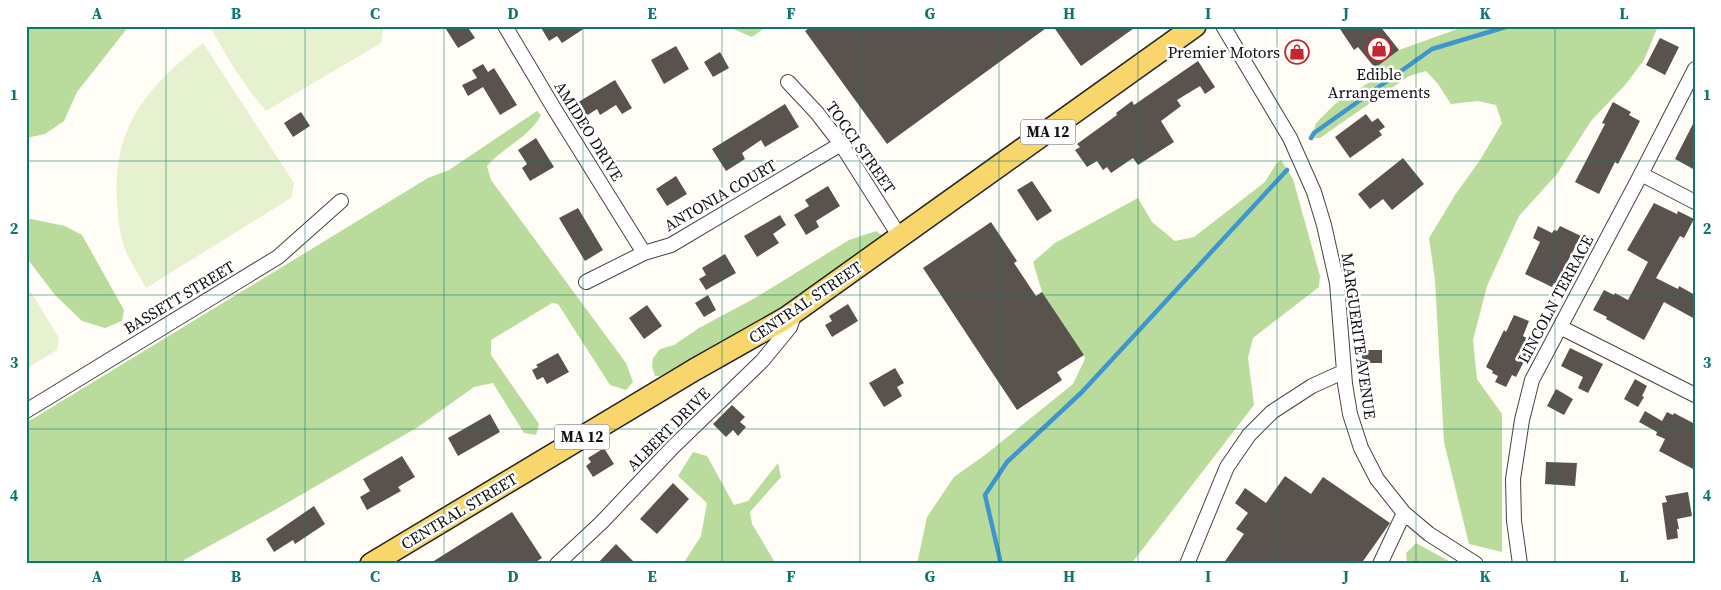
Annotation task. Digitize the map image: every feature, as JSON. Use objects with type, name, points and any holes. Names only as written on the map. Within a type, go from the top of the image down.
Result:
[{"type":"main road","name":"CENTRAL STREET","points":[[371,564],[795,312],[1195,26]]},
{"type":"street","name":"AMIDEO DRIVE","points":[[505,26],[554,110],[644,252]]},
{"type":"street","name":"MARGUERITE AVENUE","points":[[1223,26],[1290,138],[1314,192],[1324,225],[1336,283],[1344,372],[1350,414],[1361,448],[1377,478],[1404,513],[1429,534],[1476,564]]},
{"type":"street","name":"LINCOLN TERRACE","points":[[1520,564],[1513,511],[1513,479],[1523,411],[1532,380],[1695,69]]},
{"type":"street","name":"TOCCI STREET","points":[[788,82],[817,113],[841,144],[900,237]]},
{"type":"street","name":"ANTONIA COURT","points":[[586,282],[644,252],[671,245],[841,144]]},
{"type":"street","points":[[1641,174],[1695,202]]},
{"type":"street","name":"BASSETT STREET","points":[[26,411],[278,257],[341,200]]},
{"type":"street","name":"ALBERT DRIVE","points":[[557,564],[602,522],[673,447],[762,361],[790,328],[795,312]]},
{"type":"street","points":[[1560,327],[1695,395]]},
{"type":"street","points":[[1188,564],[1227,467],[1249,436],[1272,412],[1312,386],[1344,372]]},
{"type":"street","points":[[1380,564],[1404,513]]},
{"type":"green space","points":[[26,26],[129,26],[77,92],[64,121],[45,134],[26,138]]},
{"type":"green space","points":[[210,26],[381,26],[383,30],[381,43],[266,111],[222,49]]},
{"type":"green space","points":[[726,26],[767,26],[752,37]]},
{"type":"green space","points":[[1466,26],[1658,26],[1644,60],[1626,84],[1591,121],[1557,174],[1519,216],[1487,286],[1473,340],[1477,379],[1502,414],[1502,552],[1469,544],[1444,442],[1435,280],[1429,238],[1502,123],[1496,105],[1478,101],[1451,104],[1438,84],[1426,71],[1409,76],[1320,138],[1311,138],[1316,123],[1335,104],[1373,80],[1375,68],[1399,50]]},
{"type":"green space","points":[[203,43],[294,183],[291,198],[146,288],[127,254],[120,229],[117,175],[120,152],[127,130],[137,111],[150,93],[183,59]]},
{"type":"green space","points":[[537,111],[541,115],[530,130],[493,159],[487,166],[491,180],[626,363],[633,382],[626,390],[610,385],[558,304],[552,303],[491,340],[491,355],[539,424],[536,435],[524,433],[493,383],[474,387],[418,427],[184,560],[182,564],[26,564],[26,423],[428,178],[449,170]]},
{"type":"green space","points":[[1281,160],[1293,179],[1320,276],[1319,287],[1253,338],[1248,358],[1254,405],[1131,564],[917,564],[927,517],[954,477],[985,455],[1073,384],[1085,359],[1042,292],[1033,262],[1055,243],[1138,198],[1152,222],[1175,241],[1194,237],[1265,182],[1276,164]]},
{"type":"green space","points":[[26,218],[65,226],[82,235],[124,310],[122,321],[105,328],[82,321],[55,295],[26,257]]},
{"type":"green space","points":[[876,231],[882,235],[881,241],[769,315],[660,376],[655,376],[652,366],[653,358],[660,349],[674,345],[699,328],[755,298],[849,240]]},
{"type":"green space","points":[[26,284],[59,338],[57,350],[26,369]]},
{"type":"green space","points":[[693,452],[707,456],[734,505],[748,501],[778,463],[781,477],[750,512],[752,524],[776,564],[683,564],[701,536],[707,503],[678,476]]},
{"type":"green space","points":[[1416,543],[1454,564],[1407,564],[1406,553]]},
{"type":"building","points":[[444,26],[467,26],[475,38],[458,48]]},
{"type":"building","points":[[540,26],[588,26],[562,43],[557,36],[549,41]]},
{"type":"building","points":[[812,26],[1049,26],[887,144],[805,31]]},
{"type":"building","points":[[1053,26],[1137,26],[1081,66]]},
{"type":"building","name":"Edible Arrangements","points":[[1338,26],[1380,26],[1399,50],[1375,68],[1358,47],[1354,50]]},
{"type":"building","points":[[1660,38],[1679,47],[1665,75],[1646,65]]},
{"type":"building","points":[[676,46],[689,69],[664,84],[651,60]]},
{"type":"building","points":[[720,52],[729,68],[713,77],[704,62]]},
{"type":"building","points":[[1198,61],[1215,87],[1205,94],[1200,86],[1177,100],[1181,106],[1161,121],[1174,142],[1138,165],[1133,158],[1111,173],[1107,167],[1103,170],[1097,161],[1087,167],[1075,150],[1080,147],[1077,144],[1117,115],[1116,113],[1132,101],[1134,105]]},
{"type":"building","points":[[483,64],[488,72],[494,68],[517,105],[500,115],[483,87],[468,96],[462,85],[477,78],[472,70]]},
{"type":"building","points":[[615,80],[632,108],[622,114],[616,105],[600,115],[597,109],[583,118],[575,104]]},
{"type":"building","points":[[1613,102],[1631,112],[1629,115],[1640,121],[1618,164],[1615,162],[1599,194],[1575,182],[1605,124],[1602,123]]},
{"type":"building","points":[[785,104],[799,127],[765,147],[761,140],[742,153],[745,159],[726,171],[712,149]]},
{"type":"building","points":[[301,112],[310,126],[293,137],[284,123]]},
{"type":"building","points":[[1366,114],[1372,122],[1378,118],[1385,127],[1379,131],[1382,135],[1350,158],[1335,137]]},
{"type":"building","points":[[1695,120],[1695,170],[1675,159]]},
{"type":"building","points":[[536,138],[554,167],[530,181],[522,168],[527,164],[518,150]]},
{"type":"building","points":[[1403,158],[1424,184],[1392,210],[1383,199],[1370,209],[1358,194]]},
{"type":"building","points":[[676,176],[687,194],[667,206],[656,189]]},
{"type":"building","points":[[1032,181],[1052,211],[1037,221],[1017,190]]},
{"type":"building","points":[[828,186],[840,206],[816,221],[819,227],[806,235],[794,215],[809,206],[805,200]]},
{"type":"building","points":[[1654,203],[1677,214],[1678,211],[1694,219],[1684,238],[1680,236],[1656,278],[1678,289],[1679,286],[1695,295],[1695,319],[1664,302],[1644,340],[1593,310],[1604,290],[1628,300],[1648,262],[1627,250]]},
{"type":"building","points":[[578,208],[603,250],[585,261],[559,218]]},
{"type":"building","points":[[780,215],[786,225],[773,234],[779,243],[757,257],[744,236]]},
{"type":"building","points":[[991,222],[1017,261],[1014,263],[1036,296],[1042,292],[1084,355],[1057,372],[1062,380],[1017,410],[923,268]]},
{"type":"building","points":[[1538,226],[1552,233],[1554,230],[1557,231],[1560,226],[1581,236],[1563,270],[1565,271],[1558,285],[1554,283],[1552,287],[1525,274],[1540,242],[1533,238]]},
{"type":"building","points":[[725,254],[736,273],[706,290],[699,279],[706,275],[702,268]]},
{"type":"building","points":[[708,295],[716,310],[704,317],[695,303]]},
{"type":"building","points":[[848,304],[858,321],[832,337],[825,325],[832,321],[829,316]]},
{"type":"building","points":[[647,305],[662,326],[644,339],[629,318]]},
{"type":"building","points":[[1514,315],[1529,321],[1523,336],[1534,342],[1516,377],[1512,375],[1506,387],[1495,382],[1498,376],[1486,367],[1504,330],[1506,332]]},
{"type":"building","points":[[1570,348],[1603,364],[1588,393],[1578,388],[1583,377],[1561,366]]},
{"type":"building","points":[[1362,350],[1382,350],[1382,363],[1362,363]]},
{"type":"building","points":[[558,353],[569,372],[547,384],[543,377],[537,380],[532,370],[538,367],[536,365]]},
{"type":"building","points":[[895,368],[904,383],[897,387],[902,396],[884,407],[869,383]]},
{"type":"building","points":[[1635,379],[1647,386],[1642,396],[1644,397],[1638,407],[1624,399]]},
{"type":"building","points":[[1556,389],[1573,399],[1564,415],[1547,406]]},
{"type":"building","points":[[732,405],[745,417],[740,422],[746,427],[738,436],[733,430],[726,437],[713,424]]},
{"type":"building","points":[[1645,411],[1662,421],[1667,412],[1673,415],[1674,413],[1695,424],[1695,470],[1659,451],[1665,439],[1656,435],[1657,432],[1639,422]]},
{"type":"building","points":[[490,414],[500,432],[458,456],[448,438]]},
{"type":"building","points":[[604,448],[614,464],[593,477],[586,466],[591,462],[588,458]]},
{"type":"building","points":[[402,456],[415,477],[398,487],[401,491],[367,510],[360,497],[370,491],[363,479]]},
{"type":"building","points":[[1546,462],[1577,463],[1575,486],[1545,484]]},
{"type":"building","points":[[1285,476],[1311,494],[1323,477],[1390,523],[1361,564],[1223,564],[1244,534],[1236,529],[1248,513],[1235,503],[1245,488],[1266,503]]},
{"type":"building","points":[[673,483],[689,499],[657,534],[640,519]]},
{"type":"building","points":[[1688,492],[1692,516],[1677,519],[1678,538],[1667,540],[1662,503],[1667,502],[1665,496]]},
{"type":"building","points":[[314,506],[325,524],[295,544],[293,540],[274,552],[266,539]]},
{"type":"building","points":[[512,512],[542,558],[533,564],[429,564]]},
{"type":"building","points":[[616,544],[636,564],[597,564]]},
{"type":"waterway","points":[[1311,138],[1314,133],[1432,49],[1509,26]]},
{"type":"waterway","points":[[1001,564],[985,495],[1007,462],[1082,392],[1287,170]]},
{"type":"place","name":"Edible Arrangements","points":[[1379,49]]},
{"type":"place","name":"Premier Motors","points":[[1297,52]]}]
